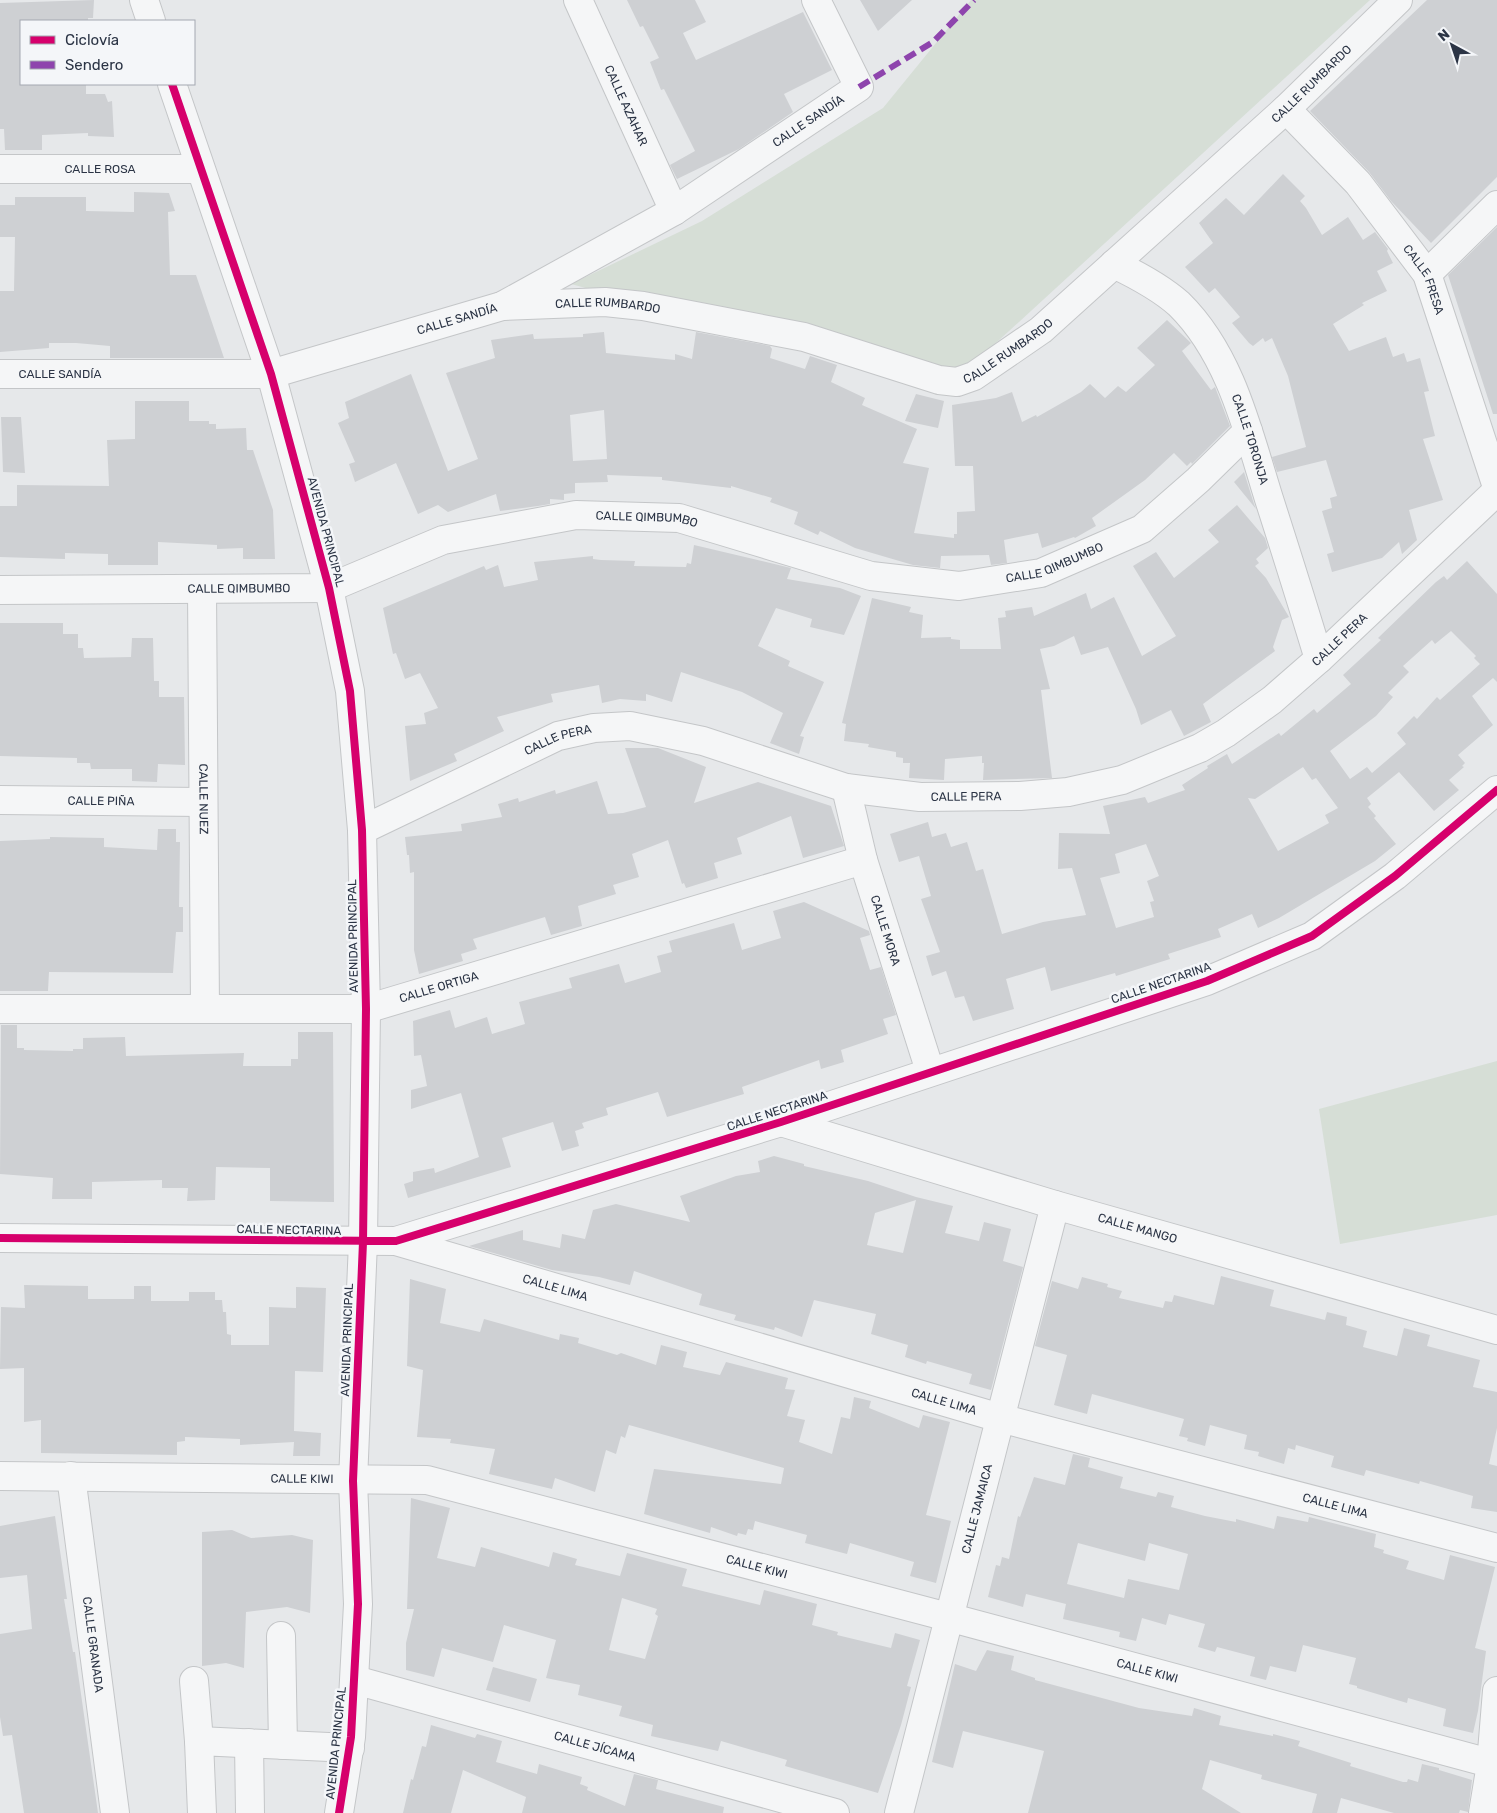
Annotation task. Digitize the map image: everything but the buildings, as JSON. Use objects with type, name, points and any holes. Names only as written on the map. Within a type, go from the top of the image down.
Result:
[{"type":"street","points":[[144,0],[151,20]]},
{"type":"street","name":"CALLE AZAHAR","points":[[578,0],[674,211]]},
{"type":"street","name":"CALLE SANDÍA","points":[[0,374],[271,374],[502,306],[674,211],[859,87],[816,0]]},
{"type":"street","name":"CALLE RUMBARDO","points":[[502,306],[605,302],[644,306],[804,337],[939,380],[957,382],[989,368],[1041,330],[1286,109],[1398,0]]},
{"type":"street","name":"AVENIDA PRINCIPAL","points":[[172,85],[271,374],[329,588],[350,691],[362,830],[366,1009],[363,1242],[353,1480],[358,1604],[350,1748],[339,1813]]},
{"type":"street","name":"CALLE FRESA","points":[[1286,109],[1358,183],[1427,274],[1497,487]]},
{"type":"street","name":"CALLE ROSA","points":[[0,169],[200,169]]},
{"type":"street","points":[[1427,274],[1497,205]]},
{"type":"street","name":"CALLE TORONJA","points":[[1114,264],[1162,290],[1194,321],[1211,344],[1225,370],[1248,431],[1319,659]]},
{"type":"street","name":"CALLE QIMBUMBO","points":[[0,590],[329,588],[443,540],[576,515],[679,518],[871,576],[959,586],[1041,573],[1142,529],[1198,480],[1248,431]]},
{"type":"street","name":"CALLE PERA","points":[[362,830],[558,736],[594,728],[630,726],[703,740],[846,788],[920,797],[1020,796],[1068,792],[1096,787],[1172,761],[1226,733],[1272,700],[1319,659],[1497,491]]},
{"type":"street","name":"CALLE NUEZ","points":[[202,589],[202,802],[205,1009]]},
{"type":"street","name":"CALLE MORA","points":[[846,788],[863,860],[930,1071]]},
{"type":"street","name":"CALLE NECTARINA","points":[[0,1238],[396,1241],[781,1122],[930,1071],[1207,981],[1312,936],[1395,876],[1497,790]]},
{"type":"street","name":"CALLE PIÑA","points":[[0,800],[202,802]]},
{"type":"street","name":"CALLE ORTIGA","points":[[0,1009],[366,1009],[863,860]]},
{"type":"street","name":"CALLE MANGO","points":[[781,1122],[1054,1205],[1497,1330]]},
{"type":"street","name":"CALLE JAMAICA","points":[[899,1813],[1054,1205]]},
{"type":"street","name":"CALLE LIMA","points":[[396,1241],[1000,1418],[1497,1548]]},
{"type":"street","name":"CALLE KIWI","points":[[0,1476],[427,1480],[948,1617],[1494,1765]]},
{"type":"street","name":"CALLE GRANADA","points":[[70,1476],[115,1813]]},
{"type":"street","points":[[281,1636],[283,1745]]},
{"type":"street","name":"CALLE JÍCAMA","points":[[355,1680],[835,1813]]},
{"type":"street","points":[[194,1681],[202,1813]]},
{"type":"street","points":[[1483,1813],[1494,1765],[1497,1691]]},
{"type":"street","points":[[199,1741],[350,1748]]},
{"type":"street","points":[[249,1743],[250,1813]]},
{"type":"shaded area","points":[[971,0],[1370,0],[948,387],[571,284],[702,221],[883,108]]},
{"type":"shaded area","points":[[1497,1061],[1497,1215],[1340,1244],[1319,1109]]},
{"type":"marked path","points":[[859,87],[933,42],[974,0]]},
{"type":"cycle path","points":[[172,85],[271,374],[329,588],[350,691],[362,830],[366,1009],[363,1242],[353,1481],[358,1604],[351,1737],[339,1813]]},
{"type":"cycle path","points":[[0,1238],[396,1241],[781,1122],[1207,981],[1312,936],[1395,876],[1497,790]]}]
